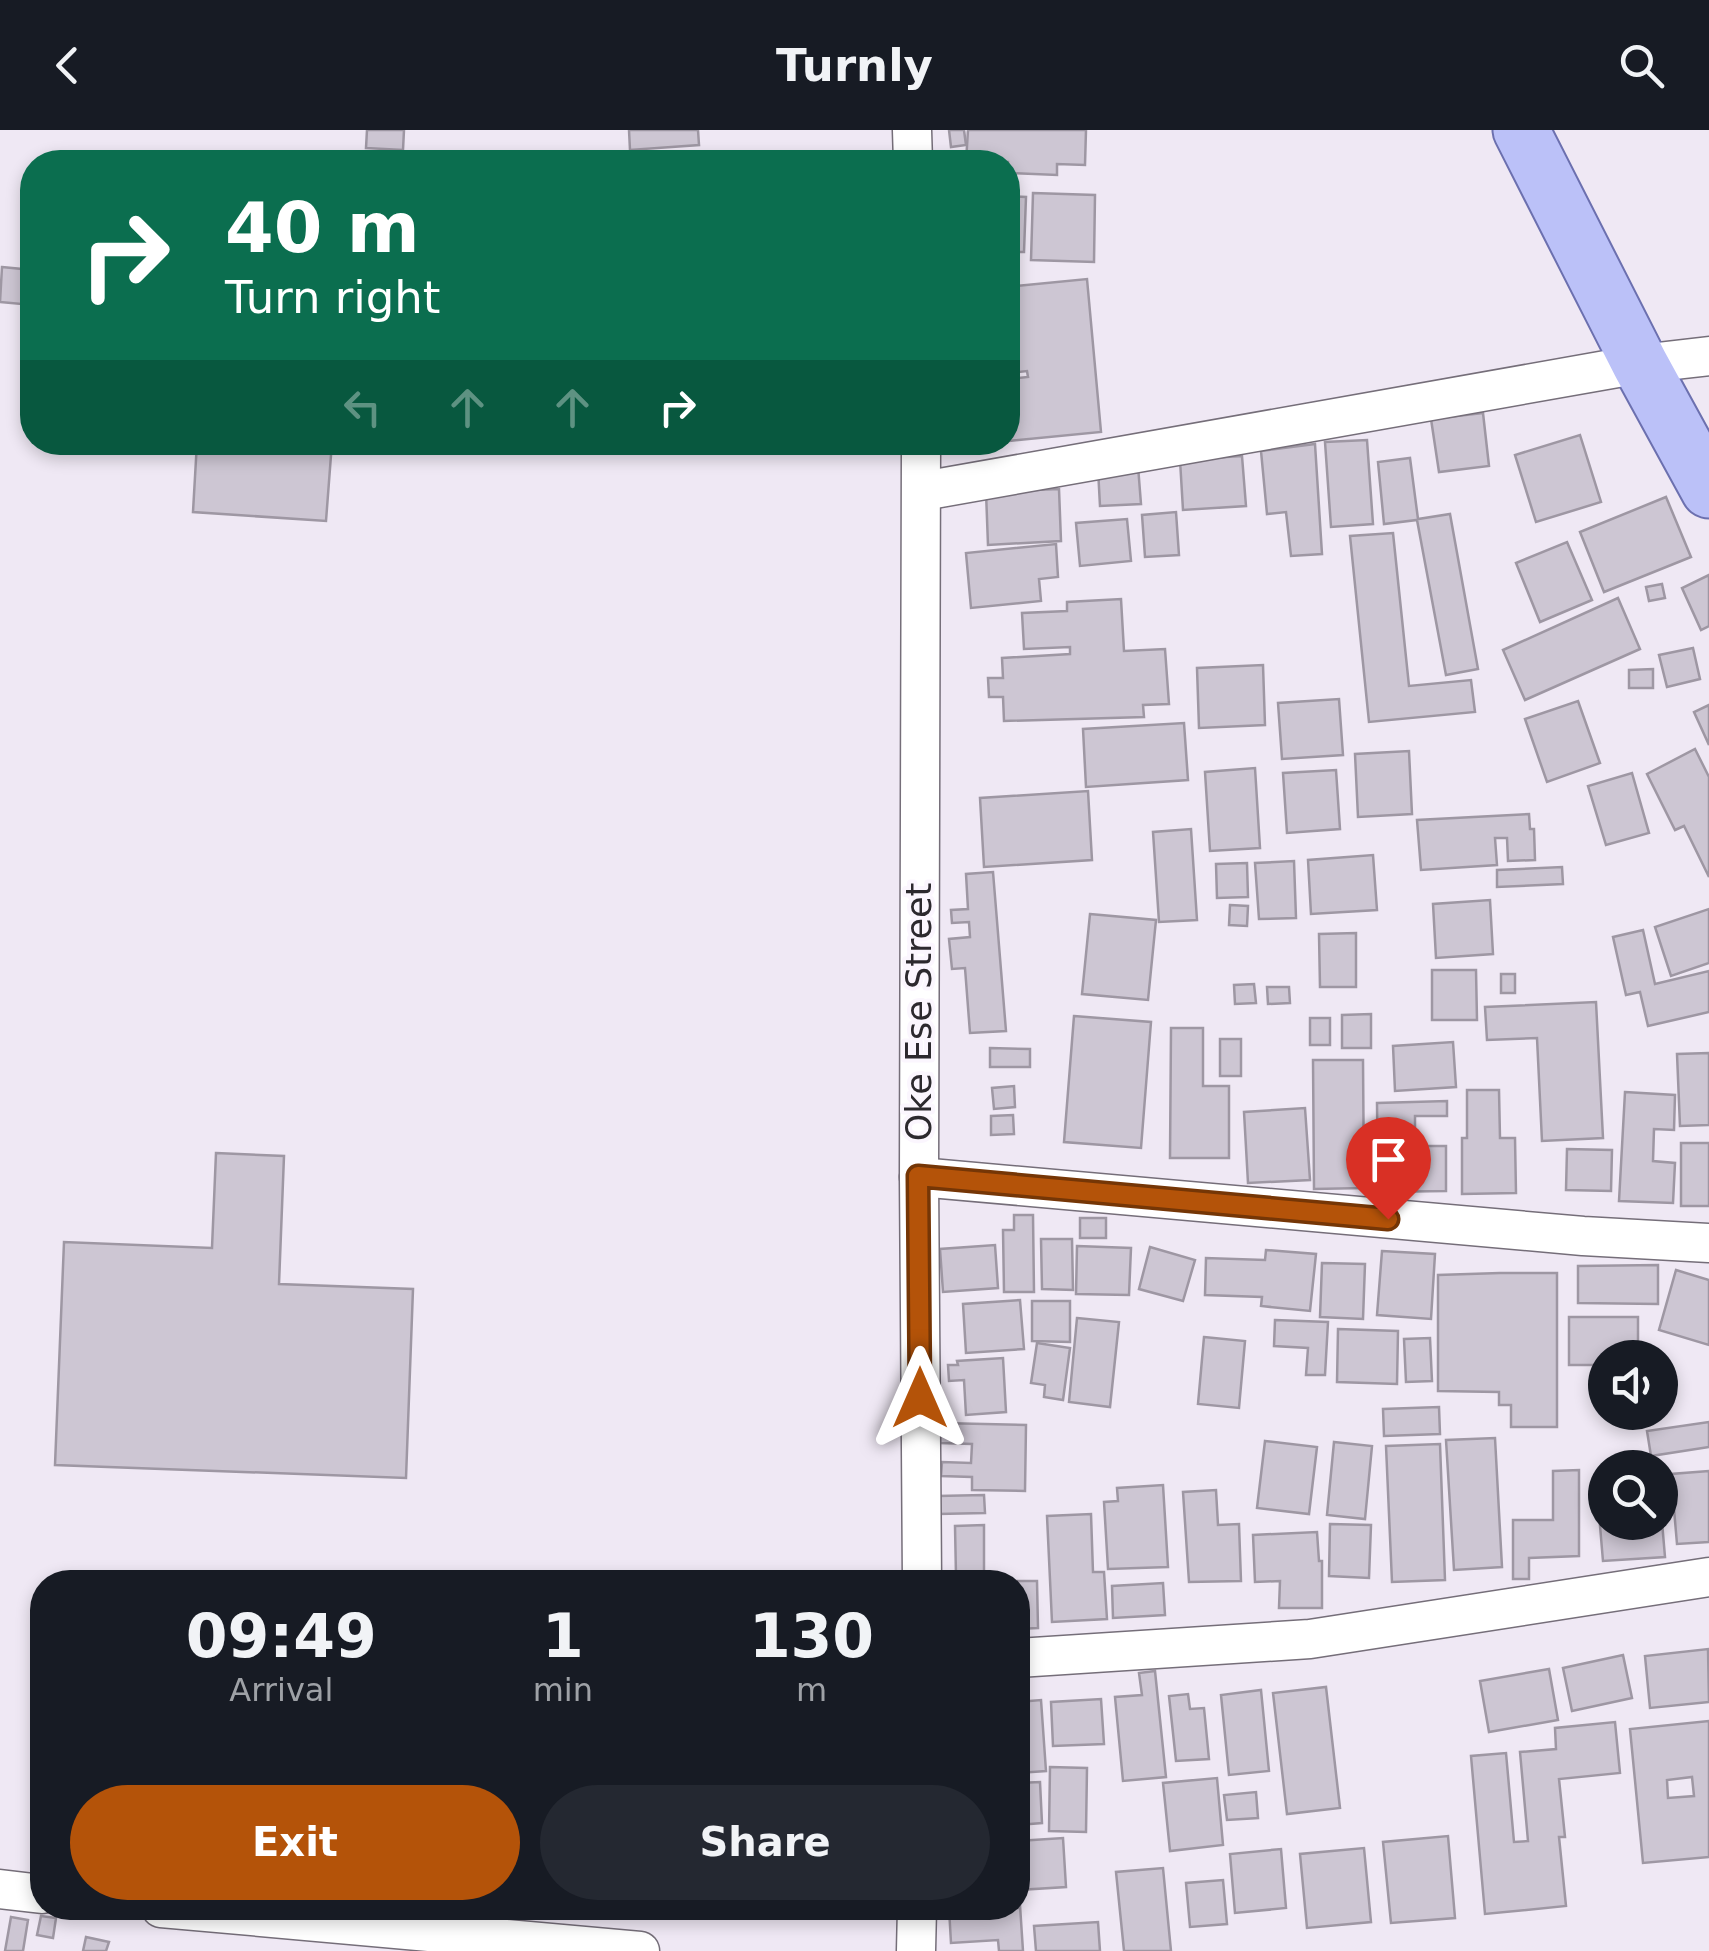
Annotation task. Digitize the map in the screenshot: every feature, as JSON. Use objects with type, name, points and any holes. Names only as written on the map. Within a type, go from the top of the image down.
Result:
[{"type":"main road","points":[[1520,130],[1709,490]]},
{"type":"street","points":[[922,492],[1640,364],[1709,356]]},
{"type":"street","name":"Oke Ese Street","points":[[921,455],[918,1176],[922,1570]]},
{"type":"street","points":[[918,1176],[1584,1236],[1709,1242]]},
{"type":"street","points":[[1030,1657],[1310,1638],[1709,1577]]},
{"type":"street","points":[[0,1888],[30,1892]]},
{"type":"street","points":[[295,1920],[640,1951]]},
{"type":"street","points":[[916,1951],[917,1920]]},
{"type":"building","points":[[367,130],[404,130],[403,150],[366,148]]},
{"type":"building","points":[[629,130],[698,130],[699,145],[630,150]]},
{"type":"building","points":[[949,130],[964,130],[966,145],[951,147]]},
{"type":"building","points":[[968,130],[1086,130],[1085,165],[1057,164],[1057,175],[1020,173],[1020,150],[967,150]]},
{"type":"building","points":[[1033,193],[1095,195],[1094,262],[1031,260]]},
{"type":"building","points":[[1020,197],[1026,197],[1024,252],[1020,252]]},
{"type":"building","points":[[2,267],[20,269],[20,304],[0,302]]},
{"type":"building","points":[[1087,279],[1101,432],[1020,440],[1020,378],[1028,377],[1027,371],[1020,372],[1020,286]]},
{"type":"building","points":[[1483,413],[1489,466],[1439,472],[1431,419]]},
{"type":"building","points":[[1580,435],[1601,502],[1536,522],[1515,455]]},
{"type":"building","points":[[1367,440],[1373,524],[1331,527],[1325,442]]},
{"type":"building","points":[[1315,444],[1322,554],[1291,556],[1286,512],[1267,514],[1261,451]]},
{"type":"building","points":[[196,455],[331,455],[326,521],[193,512]]},
{"type":"building","points":[[1242,456],[1246,506],[1183,510],[1180,460]]},
{"type":"building","points":[[1410,458],[1418,519],[1450,514],[1478,669],[1446,675],[1417,520],[1384,524],[1378,462]]},
{"type":"building","points":[[1138,466],[1141,504],[1100,506],[1098,469]]},
{"type":"building","points":[[1059,489],[1061,541],[988,545],[986,492]]},
{"type":"building","points":[[1666,497],[1691,557],[1604,592],[1580,532]]},
{"type":"building","points":[[1176,512],[1179,555],[1145,557],[1142,515]]},
{"type":"building","points":[[1127,519],[1131,561],[1080,566],[1076,523]]},
{"type":"building","points":[[1393,533],[1409,686],[1471,680],[1475,712],[1369,722],[1350,536]]},
{"type":"building","points":[[1567,542],[1592,600],[1540,622],[1516,563]]},
{"type":"building","points":[[1056,544],[1058,577],[1039,579],[1041,601],[971,608],[966,553]]},
{"type":"building","points":[[1709,575],[1709,626],[1701,630],[1682,588]]},
{"type":"building","points":[[1662,584],[1665,598],[1649,601],[1646,587]]},
{"type":"building","points":[[1618,598],[1640,649],[1525,700],[1503,650]]},
{"type":"building","points":[[1121,599],[1124,651],[1165,649],[1169,704],[1143,705],[1144,717],[1004,721],[1003,697],[989,697],[988,678],[1003,678],[1002,658],[1070,654],[1070,647],[1024,649],[1022,613],[1067,611],[1067,602]]},
{"type":"building","points":[[1693,648],[1700,679],[1667,687],[1659,655]]},
{"type":"building","points":[[1263,665],[1265,725],[1199,728],[1197,668]]},
{"type":"building","points":[[1653,669],[1653,688],[1629,688],[1629,670]]},
{"type":"building","points":[[1339,699],[1343,755],[1282,759],[1278,703]]},
{"type":"building","points":[[1578,701],[1600,763],[1547,782],[1525,719]]},
{"type":"building","points":[[1709,705],[1709,745],[1694,712]]},
{"type":"building","points":[[1184,723],[1188,780],[1086,787],[1083,729]]},
{"type":"building","points":[[1695,749],[1709,777],[1709,877],[1684,826],[1675,830],[1647,774]]},
{"type":"building","points":[[1409,751],[1412,814],[1358,817],[1355,754]]},
{"type":"building","points":[[1255,768],[1260,848],[1210,851],[1205,772]]},
{"type":"building","points":[[1336,770],[1340,829],[1287,833],[1283,773]]},
{"type":"building","points":[[1632,773],[1649,833],[1606,845],[1588,786]]},
{"type":"building","points":[[1088,791],[1092,860],[984,867],[980,798]]},
{"type":"building","points":[[1529,814],[1530,829],[1534,829],[1535,860],[1508,861],[1507,838],[1495,838],[1497,865],[1421,870],[1417,820]]},
{"type":"building","points":[[1191,829],[1197,920],[1159,922],[1153,832]]},
{"type":"building","points":[[1373,855],[1377,910],[1311,914],[1308,860]]},
{"type":"building","points":[[1294,861],[1296,918],[1259,919],[1255,863]]},
{"type":"building","points":[[1247,863],[1248,897],[1217,898],[1216,864]]},
{"type":"building","points":[[1562,867],[1563,884],[1497,887],[1497,870]]},
{"type":"building","points":[[993,872],[1006,1031],[970,1033],[965,968],[952,969],[949,939],[970,937],[969,922],[952,923],[951,910],[968,909],[966,874]]},
{"type":"building","points":[[1490,900],[1493,954],[1436,958],[1433,904]]},
{"type":"building","points":[[1230,905],[1248,906],[1247,926],[1229,925]]},
{"type":"building","points":[[1709,909],[1709,963],[1671,976],[1655,927]]},
{"type":"building","points":[[1090,914],[1156,920],[1148,1000],[1082,994]]},
{"type":"building","points":[[1643,930],[1655,984],[1709,971],[1709,1012],[1648,1026],[1640,992],[1626,995],[1613,937]]},
{"type":"building","points":[[1356,933],[1356,987],[1320,987],[1319,934]]},
{"type":"building","points":[[1432,970],[1476,970],[1477,1020],[1432,1020]]},
{"type":"building","points":[[1501,974],[1515,974],[1515,993],[1501,993]]},
{"type":"building","points":[[1254,984],[1256,1003],[1235,1004],[1234,985]]},
{"type":"building","points":[[1267,987],[1289,987],[1290,1003],[1268,1004]]},
{"type":"building","points":[[1596,1002],[1603,1138],[1542,1141],[1537,1038],[1487,1040],[1485,1007]]},
{"type":"building","points":[[1371,1014],[1371,1048],[1342,1048],[1342,1015]]},
{"type":"building","points":[[1074,1016],[1151,1022],[1141,1148],[1064,1142]]},
{"type":"building","points":[[1310,1018],[1330,1018],[1330,1045],[1310,1045]]},
{"type":"building","points":[[1171,1028],[1203,1028],[1203,1086],[1229,1086],[1229,1158],[1170,1158]]},
{"type":"building","points":[[1220,1039],[1241,1039],[1241,1076],[1220,1076]]},
{"type":"building","points":[[1453,1042],[1456,1087],[1395,1091],[1393,1046]]},
{"type":"building","points":[[990,1048],[1030,1049],[1030,1067],[990,1067]]},
{"type":"building","points":[[1709,1053],[1709,1125],[1680,1126],[1677,1054]]},
{"type":"building","points":[[1313,1060],[1363,1060],[1364,1188],[1314,1189]]},
{"type":"building","points":[[1014,1086],[1015,1107],[994,1109],[992,1088]]},
{"type":"building","points":[[1467,1090],[1499,1090],[1500,1138],[1515,1138],[1516,1193],[1462,1194]]},
{"type":"building","points":[[1625,1092],[1675,1095],[1674,1130],[1654,1129],[1653,1161],[1675,1163],[1673,1203],[1619,1201]]},
{"type":"building","points":[[1447,1101],[1447,1116],[1415,1116],[1415,1146],[1446,1146],[1446,1191],[1378,1192],[1377,1103]]},
{"type":"building","points":[[1305,1108],[1310,1180],[1248,1183],[1244,1112]]},
{"type":"building","points":[[1013,1115],[1014,1134],[991,1135],[991,1116]]},
{"type":"building","points":[[1681,1143],[1709,1143],[1709,1206],[1681,1206]]},
{"type":"building","points":[[1567,1149],[1612,1150],[1611,1191],[1566,1190]]},
{"type":"building","points":[[216,1153],[284,1156],[279,1284],[413,1289],[406,1478],[55,1465],[64,1242],[212,1248]]},
{"type":"building","points":[[1014,1215],[1033,1215],[1034,1292],[1004,1292],[1003,1230],[1014,1230]]},
{"type":"building","points":[[1080,1218],[1106,1218],[1106,1238],[1080,1238]]},
{"type":"building","points":[[1041,1239],[1072,1239],[1073,1290],[1042,1289]]},
{"type":"building","points":[[995,1245],[998,1288],[943,1292],[940,1249]]},
{"type":"building","points":[[1077,1246],[1131,1248],[1129,1295],[1076,1294]]},
{"type":"building","points":[[1150,1247],[1195,1260],[1183,1301],[1139,1289]]},
{"type":"building","points":[[1266,1250],[1316,1254],[1310,1311],[1261,1306],[1262,1297],[1205,1295],[1206,1258],[1265,1260]]},
{"type":"building","points":[[1382,1251],[1435,1254],[1431,1319],[1377,1315]]},
{"type":"building","points":[[1322,1263],[1365,1264],[1363,1319],[1320,1317]]},
{"type":"building","points":[[1658,1265],[1658,1304],[1578,1303],[1578,1266]]},
{"type":"building","points":[[1676,1270],[1709,1280],[1709,1345],[1659,1330]]},
{"type":"building","points":[[1557,1273],[1557,1427],[1511,1427],[1511,1405],[1499,1405],[1499,1392],[1438,1391],[1438,1275]]},
{"type":"building","points":[[1020,1300],[1024,1349],[966,1353],[963,1304]]},
{"type":"building","points":[[1032,1301],[1070,1301],[1070,1342],[1032,1341]]},
{"type":"building","points":[[1569,1317],[1638,1317],[1638,1340],[1588,1340],[1588,1365],[1569,1365]]},
{"type":"building","points":[[1077,1318],[1119,1322],[1110,1407],[1069,1402]]},
{"type":"building","points":[[1275,1320],[1328,1322],[1325,1375],[1306,1375],[1308,1348],[1274,1346]]},
{"type":"building","points":[[1338,1329],[1398,1331],[1397,1384],[1337,1382]]},
{"type":"building","points":[[1204,1337],[1245,1341],[1239,1408],[1198,1404]]},
{"type":"building","points":[[1430,1338],[1432,1381],[1406,1382],[1404,1339]]},
{"type":"building","points":[[1037,1343],[1070,1348],[1063,1400],[1044,1397],[1045,1385],[1031,1383]]},
{"type":"building","points":[[1003,1358],[1006,1412],[966,1415],[964,1380],[949,1381],[948,1365]]},
{"type":"building","points":[[1439,1407],[1440,1434],[1384,1436],[1383,1409]]},
{"type":"building","points":[[1709,1422],[1709,1447],[1678,1452],[1650,1450],[1647,1431],[1678,1430],[1678,1426]]},
{"type":"building","points":[[940,1423],[1026,1425],[1025,1491],[972,1490],[972,1477],[941,1476],[942,1462],[971,1463],[972,1444],[940,1443]]},
{"type":"building","points":[[1495,1438],[1502,1567],[1454,1570],[1446,1440]]},
{"type":"building","points":[[1265,1441],[1317,1447],[1309,1514],[1257,1508]]},
{"type":"building","points":[[1334,1442],[1372,1446],[1365,1519],[1327,1515]]},
{"type":"building","points":[[1440,1444],[1445,1580],[1392,1582],[1386,1446]]},
{"type":"building","points":[[1579,1470],[1579,1556],[1529,1558],[1529,1579],[1513,1579],[1513,1520],[1553,1520],[1553,1471]]},
{"type":"building","points":[[1709,1471],[1709,1542],[1677,1544],[1678,1473]]},
{"type":"building","points":[[1163,1485],[1168,1567],[1108,1569],[1104,1502],[1118,1501],[1117,1488]]},
{"type":"building","points":[[1216,1490],[1218,1525],[1239,1524],[1241,1581],[1189,1582],[1183,1492]]},
{"type":"building","points":[[984,1495],[985,1513],[938,1514],[938,1496]]},
{"type":"building","points":[[1091,1514],[1093,1572],[1104,1572],[1107,1619],[1052,1622],[1047,1516]]},
{"type":"building","points":[[1330,1524],[1371,1525],[1369,1578],[1329,1576]]},
{"type":"building","points":[[984,1525],[984,1570],[956,1570],[955,1526]]},
{"type":"building","points":[[1317,1532],[1322,1561],[1322,1608],[1279,1608],[1280,1581],[1255,1582],[1253,1535]]},
{"type":"building","points":[[1601,1540],[1664,1540],[1665,1557],[1603,1561]]},
{"type":"building","points":[[1030,1581],[1037,1581],[1038,1628],[1030,1628]]},
{"type":"building","points":[[1163,1583],[1165,1615],[1113,1618],[1112,1586]]},
{"type":"building","points":[[1708,1649],[1709,1702],[1650,1708],[1645,1656]]},
{"type":"building","points":[[1623,1655],[1632,1698],[1572,1711],[1563,1668]]},
{"type":"building","points":[[1549,1669],[1558,1720],[1489,1732],[1480,1681]]},
{"type":"building","points":[[1155,1671],[1166,1777],[1123,1781],[1115,1697],[1142,1695],[1139,1673]]},
{"type":"building","points":[[1326,1687],[1340,1808],[1287,1814],[1273,1693]]},
{"type":"building","points":[[1261,1690],[1269,1771],[1229,1775],[1221,1695]]},
{"type":"building","points":[[1188,1694],[1190,1709],[1204,1708],[1209,1759],[1176,1761],[1169,1696]]},
{"type":"building","points":[[1101,1699],[1104,1744],[1053,1746],[1051,1702]]},
{"type":"building","points":[[1041,1700],[1046,1771],[1030,1772],[1030,1701]]},
{"type":"building","points":[[1709,1721],[1709,1857],[1643,1863],[1630,1729]],"holes":[[[1692,1777],[1694,1796],[1668,1798],[1667,1780]]]},
{"type":"building","points":[[1615,1722],[1620,1773],[1559,1779],[1565,1837],[1559,1837],[1566,1906],[1485,1914],[1471,1756],[1506,1753],[1514,1842],[1528,1841],[1520,1752],[1556,1749],[1555,1728]]},
{"type":"building","points":[[1050,1767],[1087,1768],[1086,1832],[1049,1831]]},
{"type":"building","points":[[1217,1778],[1223,1845],[1170,1851],[1163,1783]]},
{"type":"building","points":[[1030,1782],[1040,1782],[1042,1823],[1030,1824]]},
{"type":"building","points":[[1256,1792],[1258,1818],[1227,1820],[1224,1795]]},
{"type":"building","points":[[1448,1836],[1455,1918],[1391,1923],[1383,1842]]},
{"type":"building","points":[[1063,1838],[1066,1887],[1030,1889],[1030,1840]]},
{"type":"building","points":[[1364,1848],[1371,1922],[1307,1928],[1300,1854]]},
{"type":"building","points":[[1281,1849],[1286,1908],[1235,1913],[1230,1854]]},
{"type":"building","points":[[1163,1868],[1171,1951],[1124,1951],[1116,1872]]},
{"type":"building","points":[[1223,1880],[1227,1924],[1190,1927],[1186,1883]]},
{"type":"building","points":[[11,1917],[28,1920],[23,1951],[5,1951]]},
{"type":"building","points":[[40,1920],[56,1920],[53,1938],[37,1935]]},
{"type":"building","points":[[950,1920],[1021,1920],[1023,1951],[999,1951],[998,1940],[951,1943]]},
{"type":"building","points":[[1098,1922],[1100,1951],[1036,1951],[1034,1926]]},
{"type":"building","points":[[86,1937],[109,1942],[106,1951],[83,1951]]},
{"type":"route","points":[[920,1398],[918,1176],[1388,1219]]}]
